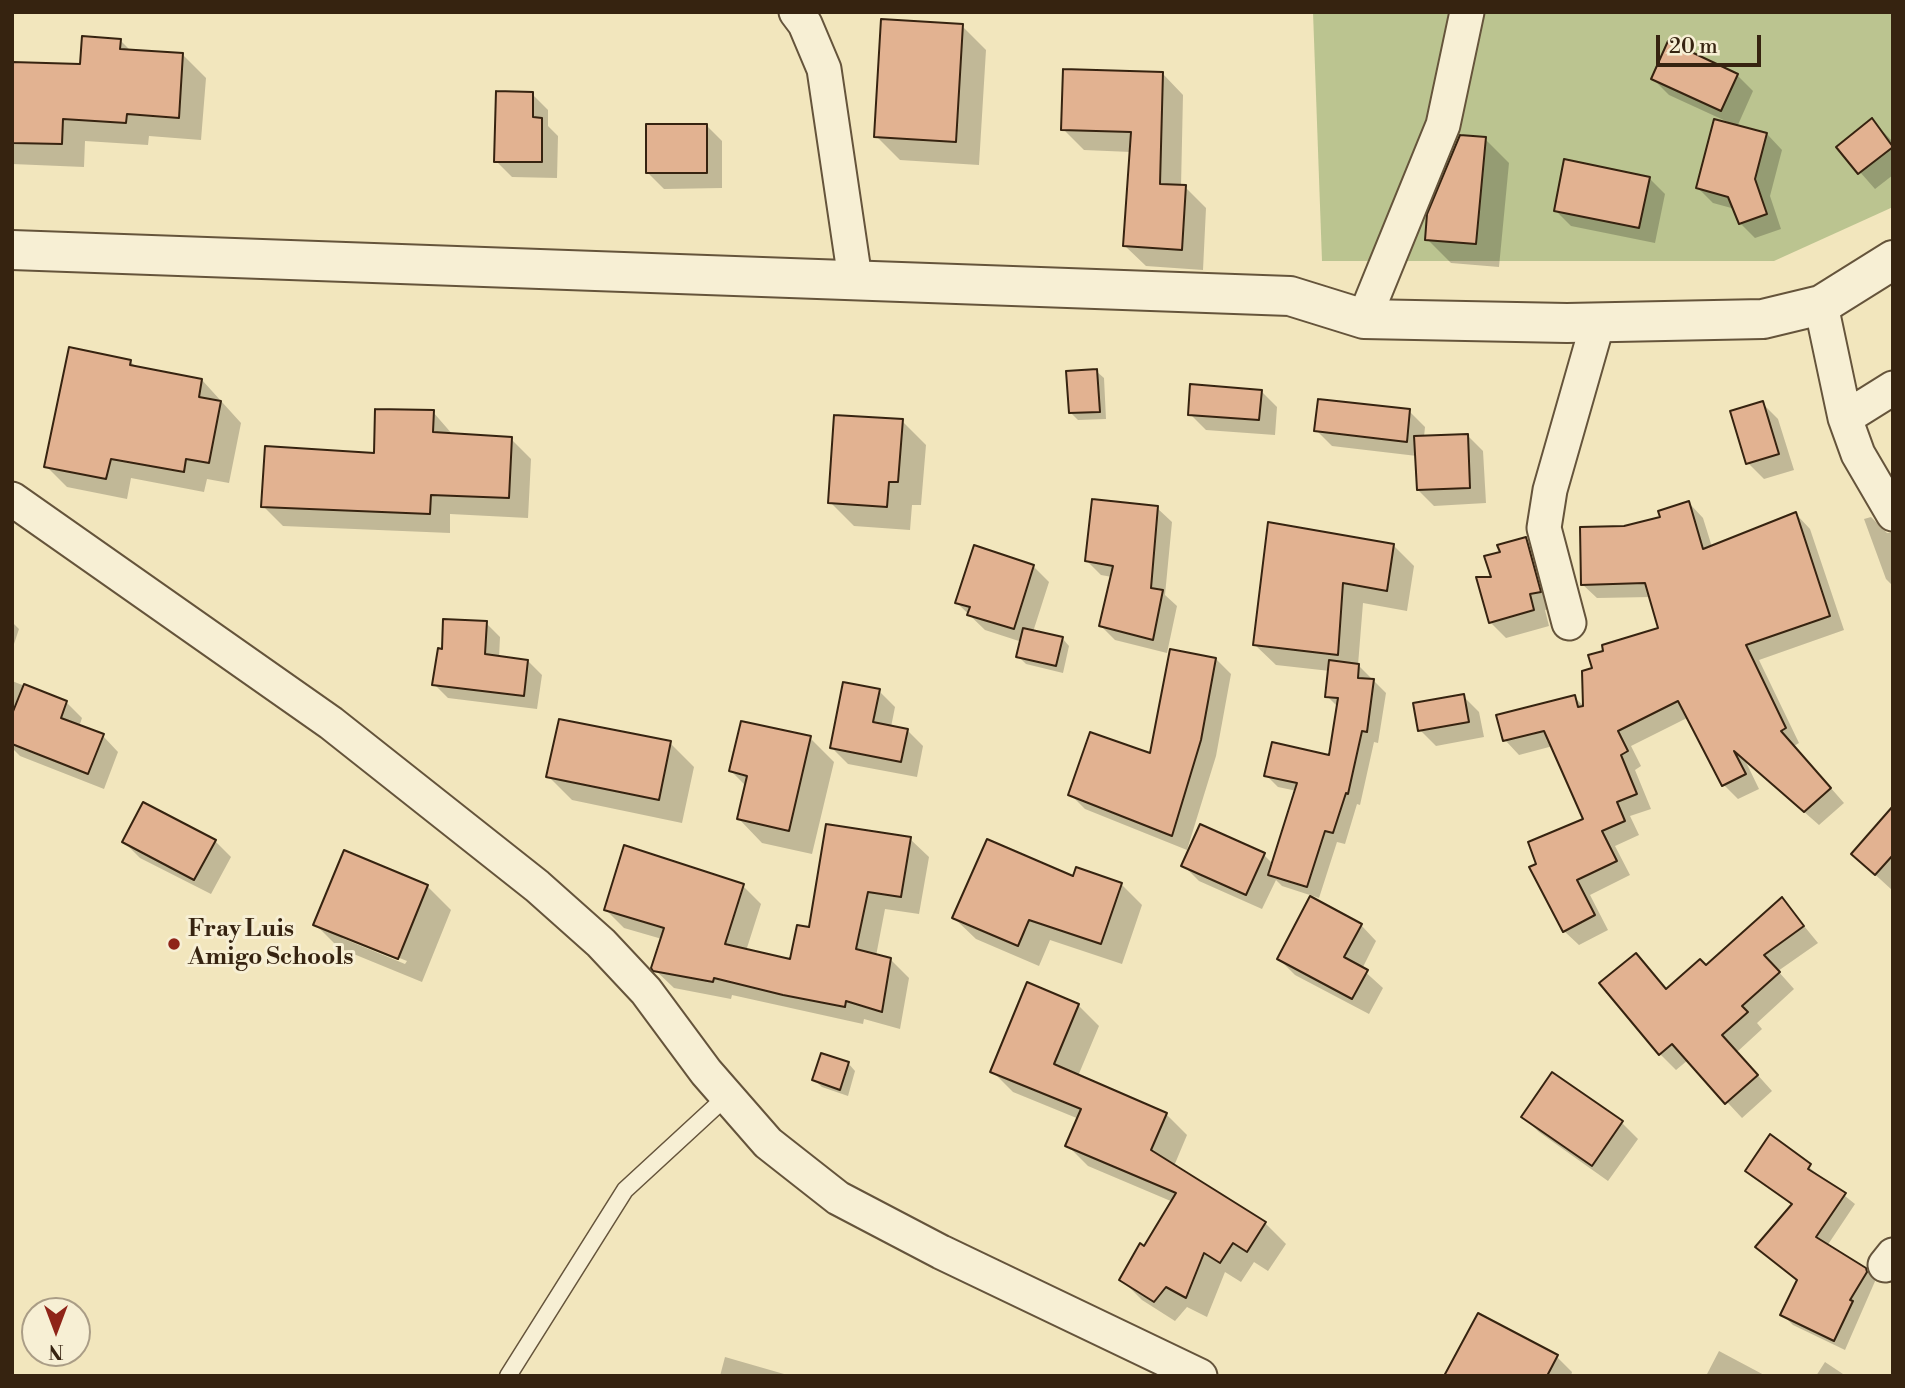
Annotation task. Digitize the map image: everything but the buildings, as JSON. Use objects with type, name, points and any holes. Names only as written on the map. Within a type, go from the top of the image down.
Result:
[{"type":"street","points":[[796,12],[805,24],[824,69],[855,279]]},
{"type":"street","points":[[1364,318],[1443,125],[1467,12]]},
{"type":"street","points":[[12,250],[1290,296],[1364,318],[1598,322],[1763,318],[1821,305],[1893,260]]},
{"type":"street","points":[[584,269],[616,290],[1268,313],[1290,296]]},
{"type":"street","points":[[1821,305],[1845,418],[1858,454],[1893,514]]},
{"type":"street","points":[[1569,623],[1544,528],[1550,490],[1598,322]]},
{"type":"street","points":[[1845,418],[1893,388]]},
{"type":"street","points":[[12,499],[331,723],[537,886],[601,943],[646,991],[727,1096],[768,1143],[838,1198],[941,1252],[1200,1376]]},
{"type":"lane","points":[[508,1376],[625,1190],[727,1096]]},
{"type":"green space","points":[[1313,12],[1893,12],[1893,207],[1774,261],[1322,261]]},
{"type":"place","name":"Fray Luis Amigo Schools","points":[[174,944]]}]
